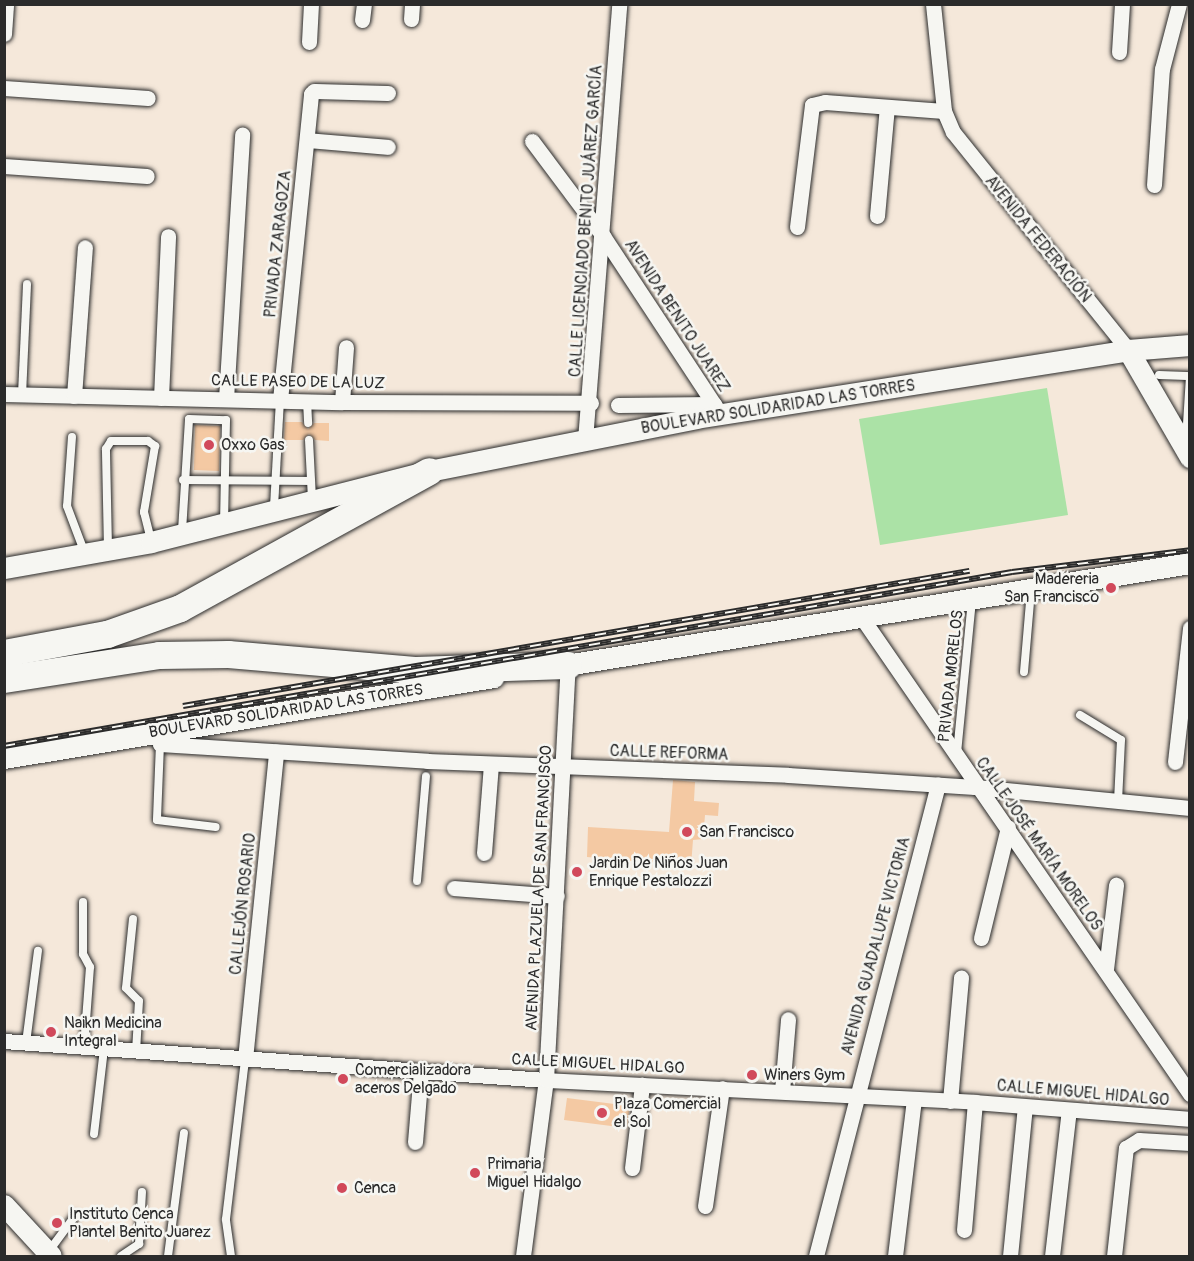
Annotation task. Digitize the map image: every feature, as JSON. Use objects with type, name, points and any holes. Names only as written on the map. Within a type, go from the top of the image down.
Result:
[{"type":"highway","name":"BOULEVARD SOLIDARIDAD LAS TORRES","points":[[4,653],[106,634],[180,608],[429,471]]},
{"type":"highway","name":"BOULEVARD SOLIDARIDAD LAS TORRES","points":[[4,679],[159,655],[228,654],[414,670],[568,664]]},
{"type":"main road","name":"BOULEVARD SOLIDARIDAD LAS TORRES","points":[[4,568],[151,542],[274,509],[311,490],[429,471],[585,440],[717,410],[1128,350],[1190,345]]},
{"type":"main road","name":"AVENIDA FEDERACIÓN","points":[[1128,350],[1188,455]]},
{"type":"main road","name":"BOULEVARD SOLIDARIDAD LAS TORRES","points":[[4,758],[161,737],[568,664],[1031,586],[1190,563]]},
{"type":"main road","points":[[4,1205],[48,1255]]},
{"type":"street","points":[[4,34],[6,4]]},
{"type":"street","points":[[309,42],[311,4]]},
{"type":"street","name":"CALLE LICENCIADO BENITO JUÁREZ GARCÍA","points":[[585,440],[591,403],[619,4]]},
{"type":"street","name":"AVENIDA FEDERACIÓN","points":[[933,4],[944,111],[953,132],[1128,350]]},
{"type":"street","points":[[1119,52],[1122,4]]},
{"type":"street","points":[[1154,185],[1162,69],[1179,4]]},
{"type":"street","points":[[4,88],[148,98]]},
{"type":"street","name":"PRIVADA ZARAGOZA","points":[[280,400],[312,92],[388,93]]},
{"type":"street","points":[[796,227],[808,109],[825,102],[944,111]]},
{"type":"street","points":[[877,216],[887,107]]},
{"type":"street","points":[[226,399],[242,134]]},
{"type":"street","points":[[307,140],[387,147]]},
{"type":"street","name":"AVENIDA BENITO JUAREZ","points":[[531,141],[603,236],[717,410]]},
{"type":"street","points":[[4,166],[147,176]]},
{"type":"street","points":[[161,398],[168,236]]},
{"type":"street","points":[[75,396],[85,247]]},
{"type":"street","points":[[342,402],[346,347]]},
{"type":"street","name":"CALLE PASEO DE LA LUZ","points":[[4,394],[307,402],[591,403]]},
{"type":"street","points":[[618,405],[717,410]]},
{"type":"street","name":"CALLE JOSÉ MARÍA MORELOS","points":[[860,615],[975,787],[1008,827],[1190,1094]]},
{"type":"street","points":[[1175,762],[1190,628]]},
{"type":"street","name":"AVENIDA PLAZUELA DE SAN FRANCISCO","points":[[523,1257],[546,1080],[565,768],[568,664]]},
{"type":"street","name":"CALLE REFORMA","points":[[161,737],[427,768],[491,764],[938,785],[1190,808]]},
{"type":"street","name":"CALLEJÓN ROSARIO","points":[[245,1059],[276,752]]},
{"type":"street","points":[[484,853],[491,764]]},
{"type":"street","name":"AVENIDA GUADALUPE VICTORIA","points":[[816,1257],[855,1095],[938,785]]},
{"type":"street","points":[[981,938],[1008,827]]},
{"type":"street","points":[[1106,969],[1116,885]]},
{"type":"street","points":[[454,888],[557,896]]},
{"type":"street","points":[[950,1101],[961,977]]},
{"type":"street","points":[[782,1091],[788,1019]]},
{"type":"street","name":"CALLE MIGUEL HIDALGO","points":[[4,1041],[546,1080],[975,1102],[1190,1119]]},
{"type":"street","points":[[415,1142],[421,1071]]},
{"type":"street","points":[[632,1168],[642,1085]]},
{"type":"street","points":[[705,1206],[722,1088]]},
{"type":"street","points":[[895,1257],[914,1099]]},
{"type":"street","points":[[964,1230],[975,1102]]},
{"type":"street","points":[[1010,1257],[1025,1107]]},
{"type":"street","points":[[1052,1257],[1069,1110]]},
{"type":"street","points":[[1114,1257],[1126,1148],[1139,1140],[1190,1143]]},
{"type":"lane","points":[[22,395],[27,284]]},
{"type":"lane","points":[[1159,375],[1188,376],[1188,455]]},
{"type":"lane","points":[[274,509],[280,400]]},
{"type":"lane","points":[[307,402],[308,423]]},
{"type":"lane","points":[[182,533],[187,420],[225,418],[224,522]]},
{"type":"lane","points":[[72,437],[67,507],[85,555]]},
{"type":"lane","points":[[183,480],[276,481],[311,490],[309,440]]},
{"type":"lane","points":[[108,551],[106,449],[111,441],[148,441],[155,446],[144,512],[151,542]]},
{"type":"lane","points":[[1024,672],[1031,586]]},
{"type":"lane","name":"PRIVADA MORELOS","points":[[957,759],[972,596]]},
{"type":"lane","points":[[1080,715],[1121,740],[1118,801]]},
{"type":"lane","points":[[161,737],[157,819],[216,827]]},
{"type":"lane","points":[[417,881],[427,768]]},
{"type":"lane","points":[[83,902],[82,954],[90,967],[84,1047]]},
{"type":"lane","points":[[134,919],[126,988],[139,1001],[136,1051]]},
{"type":"lane","points":[[26,1043],[38,951]]},
{"type":"lane","points":[[94,1134],[104,1049]]},
{"type":"lane","points":[[231,1257],[226,1218],[245,1059]]},
{"type":"lane","points":[[168,1257],[184,1133]]},
{"type":"lane","points":[[121,1257],[139,1244],[142,1192]]},
{"type":"lane","points":[[48,1255],[75,1216]]},
{"type":"green space","points":[[1047,388],[1068,515],[880,545],[859,419]]},
{"type":"building","name":"Oxxo Gas","points":[[285,422],[302,422],[308,429],[314,423],[329,423],[329,441],[315,440],[309,434],[303,440],[284,440]]},
{"type":"building","name":"Oxxo Gas","points":[[195,425],[220,426],[219,471],[194,470]]},
{"type":"building","points":[[673,780],[695,782],[694,801],[719,803],[718,816],[705,815],[703,839],[693,840],[691,866],[587,857],[588,827],[669,832]]},
{"type":"building","name":"Plaza Comercial el Sol","points":[[567,1098],[630,1106],[627,1128],[564,1120]]},
{"type":"railway","points":[[4,746],[1012,572],[1190,550]]},
{"type":"railway","points":[[183,706],[969,571]]},
{"type":"place","name":"Oxxo Gas","points":[[209,445]]},
{"type":"place","name":"Madereria San Francisco","points":[[1111,588]]},
{"type":"place","name":"San Francisco","points":[[687,832]]},
{"type":"place","name":"Jardin De Niños Juan Enrique Pestalozzi","points":[[577,872]]},
{"type":"place","name":"Naikn Medicina Integral","points":[[51,1032]]},
{"type":"place","name":"Winers Gym","points":[[752,1075]]},
{"type":"place","name":"Comercializadora aceros Delgado","points":[[343,1079]]},
{"type":"place","name":"Plaza Comercial el Sol","points":[[602,1113]]},
{"type":"place","name":"Primaria Miguel Hidalgo","points":[[475,1173]]},
{"type":"place","name":"Cenca","points":[[342,1188]]},
{"type":"place","name":"Instituto Cenca Plantel Benito Juarez","points":[[57,1223]]}]
